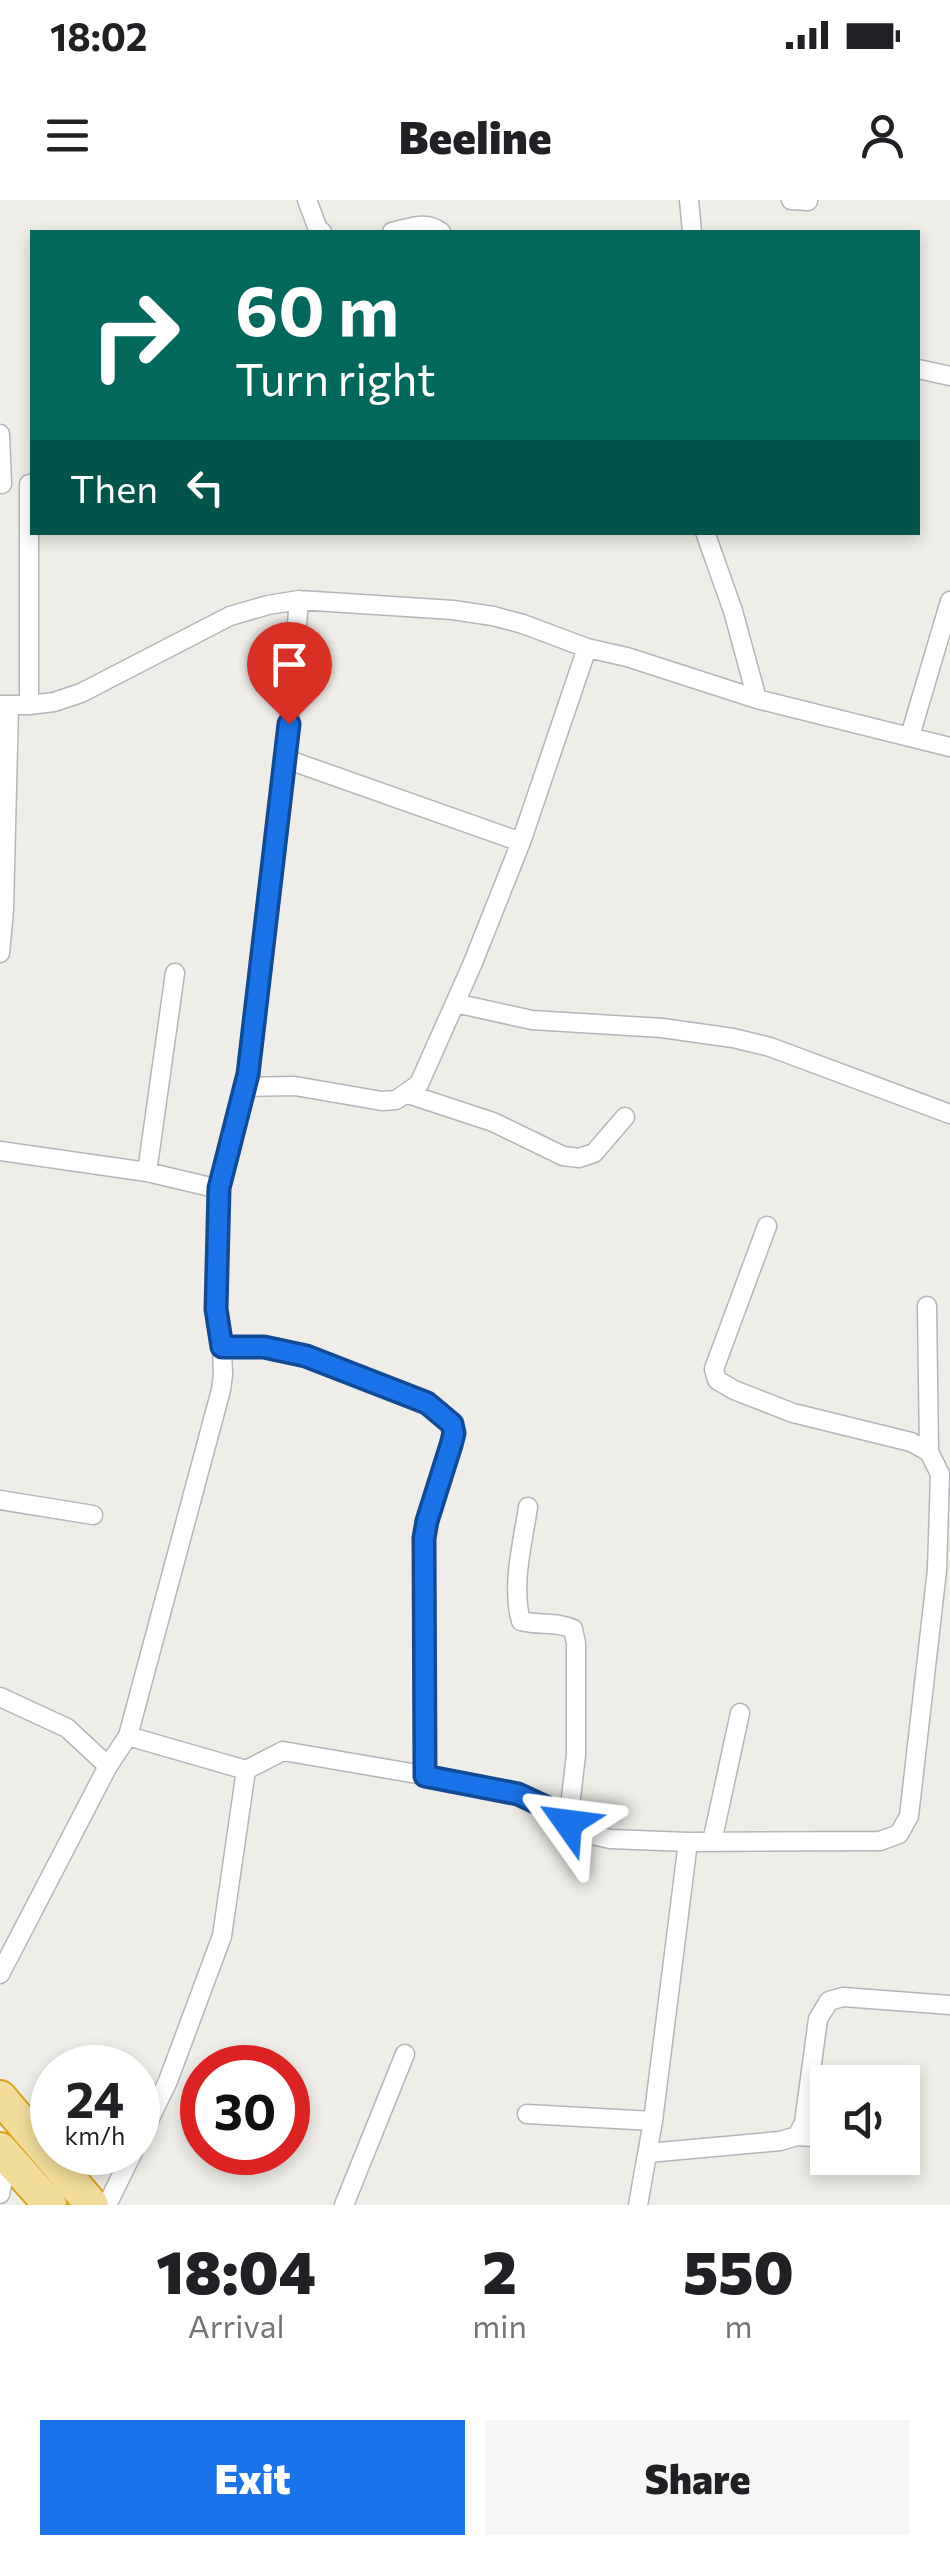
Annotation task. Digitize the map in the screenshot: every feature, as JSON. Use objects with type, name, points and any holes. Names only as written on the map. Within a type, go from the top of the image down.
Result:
[{"type":"highway","points":[[0,2097],[92,2205]]},
{"type":"highway","points":[[4,2154],[50,2205]]},
{"type":"street","points":[[307,200],[320,230]]},
{"type":"street","points":[[689,200],[692,230]]},
{"type":"street","points":[[791,200],[808,201]]},
{"type":"street","points":[[400,230],[423,224],[439,230]]},
{"type":"street","points":[[920,369],[950,376]]},
{"type":"street","points":[[0,434],[1,484],[30,484]]},
{"type":"street","points":[[29,705],[31,535]]},
{"type":"street","points":[[706,535],[733,611],[757,699]]},
{"type":"street","points":[[0,1974],[108,1766],[128,1736],[221,1390],[222,1347],[216,1309],[219,1188],[248,1074],[286,759],[299,600]]},
{"type":"street","points":[[0,953],[4,705],[54,702],[81,693],[230,616],[268,605],[299,600],[493,616],[757,699],[950,748]]},
{"type":"street","points":[[910,736],[950,600]]},
{"type":"street","points":[[245,1086],[295,1086],[382,1102],[408,1094],[424,1075],[521,842],[587,648]]},
{"type":"street","points":[[286,759],[521,842]]},
{"type":"street","points":[[146,1172],[175,973]]},
{"type":"street","points":[[455,1003],[532,1020],[662,1028],[733,1038],[770,1047],[950,1114]]},
{"type":"street","points":[[408,1094],[493,1122],[563,1156],[579,1158],[594,1152],[625,1117]]},
{"type":"street","points":[[0,1152],[146,1172],[219,1188]]},
{"type":"street","points":[[767,1226],[714,1369],[717,1380],[793,1413],[911,1442],[929,1452]]},
{"type":"street","points":[[128,1736],[246,1770],[283,1750],[518,1794],[588,1834],[610,1839],[880,1841],[899,1834],[909,1816],[944,1569],[940,1474],[929,1452],[927,1306]]},
{"type":"street","points":[[222,1347],[264,1347],[306,1356],[427,1403],[452,1424],[454,1433],[424,1538],[425,1776]]},
{"type":"street","points":[[0,1500],[94,1516]]},
{"type":"street","points":[[528,1506],[518,1582],[522,1620],[536,1625],[563,1624],[573,1629],[576,1643],[576,1756],[568,1823]]},
{"type":"street","points":[[0,1696],[67,1728],[108,1766]]},
{"type":"street","points":[[712,1842],[740,1713]]},
{"type":"street","points":[[160,2098],[222,1936],[246,1770]]},
{"type":"street","points":[[638,2205],[653,2121],[688,1842]]},
{"type":"street","points":[[797,2136],[804,2122],[818,2019],[828,2002],[843,1998],[950,2005]]},
{"type":"street","points":[[344,2205],[404,2054]]},
{"type":"street","points":[[528,2114],[653,2121]]},
{"type":"street","points":[[648,2153],[810,2137]]},
{"type":"street","points":[[0,2194],[4,2154]]},
{"type":"street","points":[[107,2205],[122,2175]]},
{"type":"route","points":[[289,724],[248,1074],[219,1188],[216,1309],[222,1347],[264,1347],[306,1356],[427,1403],[452,1424],[454,1433],[427,1521],[423,1551],[425,1776],[518,1794],[568,1823]]}]
